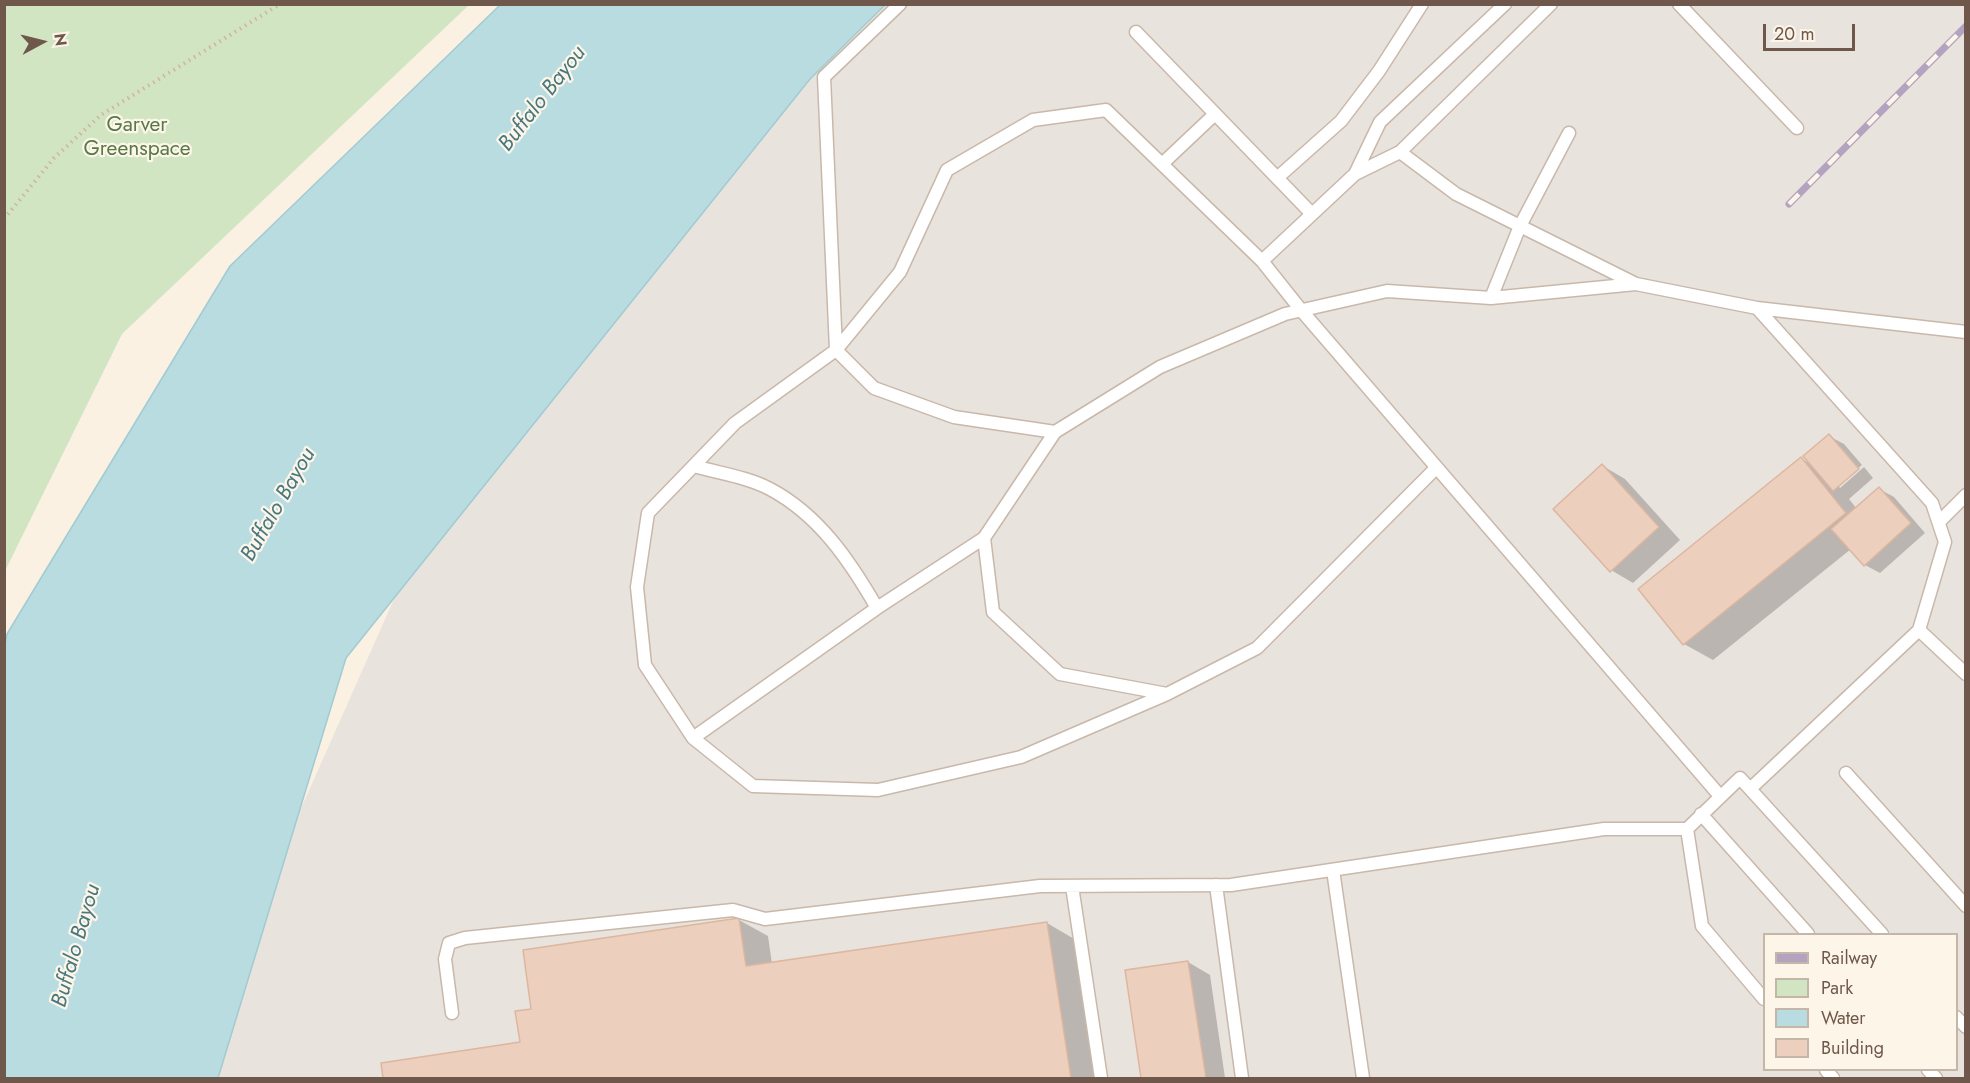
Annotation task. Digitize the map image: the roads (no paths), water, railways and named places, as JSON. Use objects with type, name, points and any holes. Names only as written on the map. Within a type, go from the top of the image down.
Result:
[{"type":"lane","points":[[900,4],[824,77],[836,350],[874,387],[884,391],[954,417],[1055,432]]},
{"type":"lane","points":[[1277,178],[1341,120],[1379,71],[1422,4]]},
{"type":"lane","points":[[1355,174],[1380,122],[1505,4]]},
{"type":"lane","points":[[1262,261],[1355,174],[1400,152],[1551,4]]},
{"type":"lane","points":[[1679,4],[1797,128]]},
{"type":"lane","points":[[1136,32],[1312,214]]},
{"type":"lane","points":[[1436,468],[1257,648],[1167,694],[1021,757],[878,790],[753,786],[693,738],[645,665],[637,587],[648,513],[735,423],[836,350],[900,272],[947,170],[1033,120],[1106,110],[1262,261],[1436,468],[1720,796]]},
{"type":"lane","points":[[1162,164],[1215,114]]},
{"type":"lane","points":[[1491,298],[1520,226],[1569,133]]},
{"type":"lane","points":[[1400,152],[1456,194],[1636,284],[1757,308],[1965,332]]},
{"type":"lane","points":[[693,738],[877,609],[984,538],[1055,432],[1160,367],[1285,314],[1388,291],[1491,298],[1636,284]]},
{"type":"lane","points":[[1750,789],[1919,630],[1945,542],[1932,502],[1757,308]]},
{"type":"lane","points":[[694,466],[769,488],[813,520],[852,566],[877,609]]},
{"type":"lane","points":[[1938,522],[1965,495]]},
{"type":"lane","points":[[984,538],[993,612],[1060,674],[1167,694]]},
{"type":"lane","points":[[1919,630],[1965,674]]},
{"type":"lane","points":[[1846,773],[1965,906]]},
{"type":"lane","points":[[452,1013],[445,959],[449,943],[465,938],[733,910],[765,919],[1040,886],[1216,885],[1333,870],[1604,829],[1687,829],[1740,778],[1881,933]]},
{"type":"lane","points":[[1701,814],[1807,933]]},
{"type":"lane","points":[[1687,829],[1702,926],[1763,998]]},
{"type":"lane","points":[[1333,870],[1363,1078]]},
{"type":"lane","points":[[1216,885],[1242,1078]]},
{"type":"lane","points":[[1072,886],[1101,1078]]},
{"type":"water","name":"Buffalo Bayou","points":[[500,5],[885,5],[810,79],[346,658],[218,1078],[5,1078],[4,651],[7,634],[230,266]]},
{"type":"railway","points":[[1789,204],[1966,26]]},
{"type":"park label","name":"Garver Greenspace","points":[[137,138]]}]
